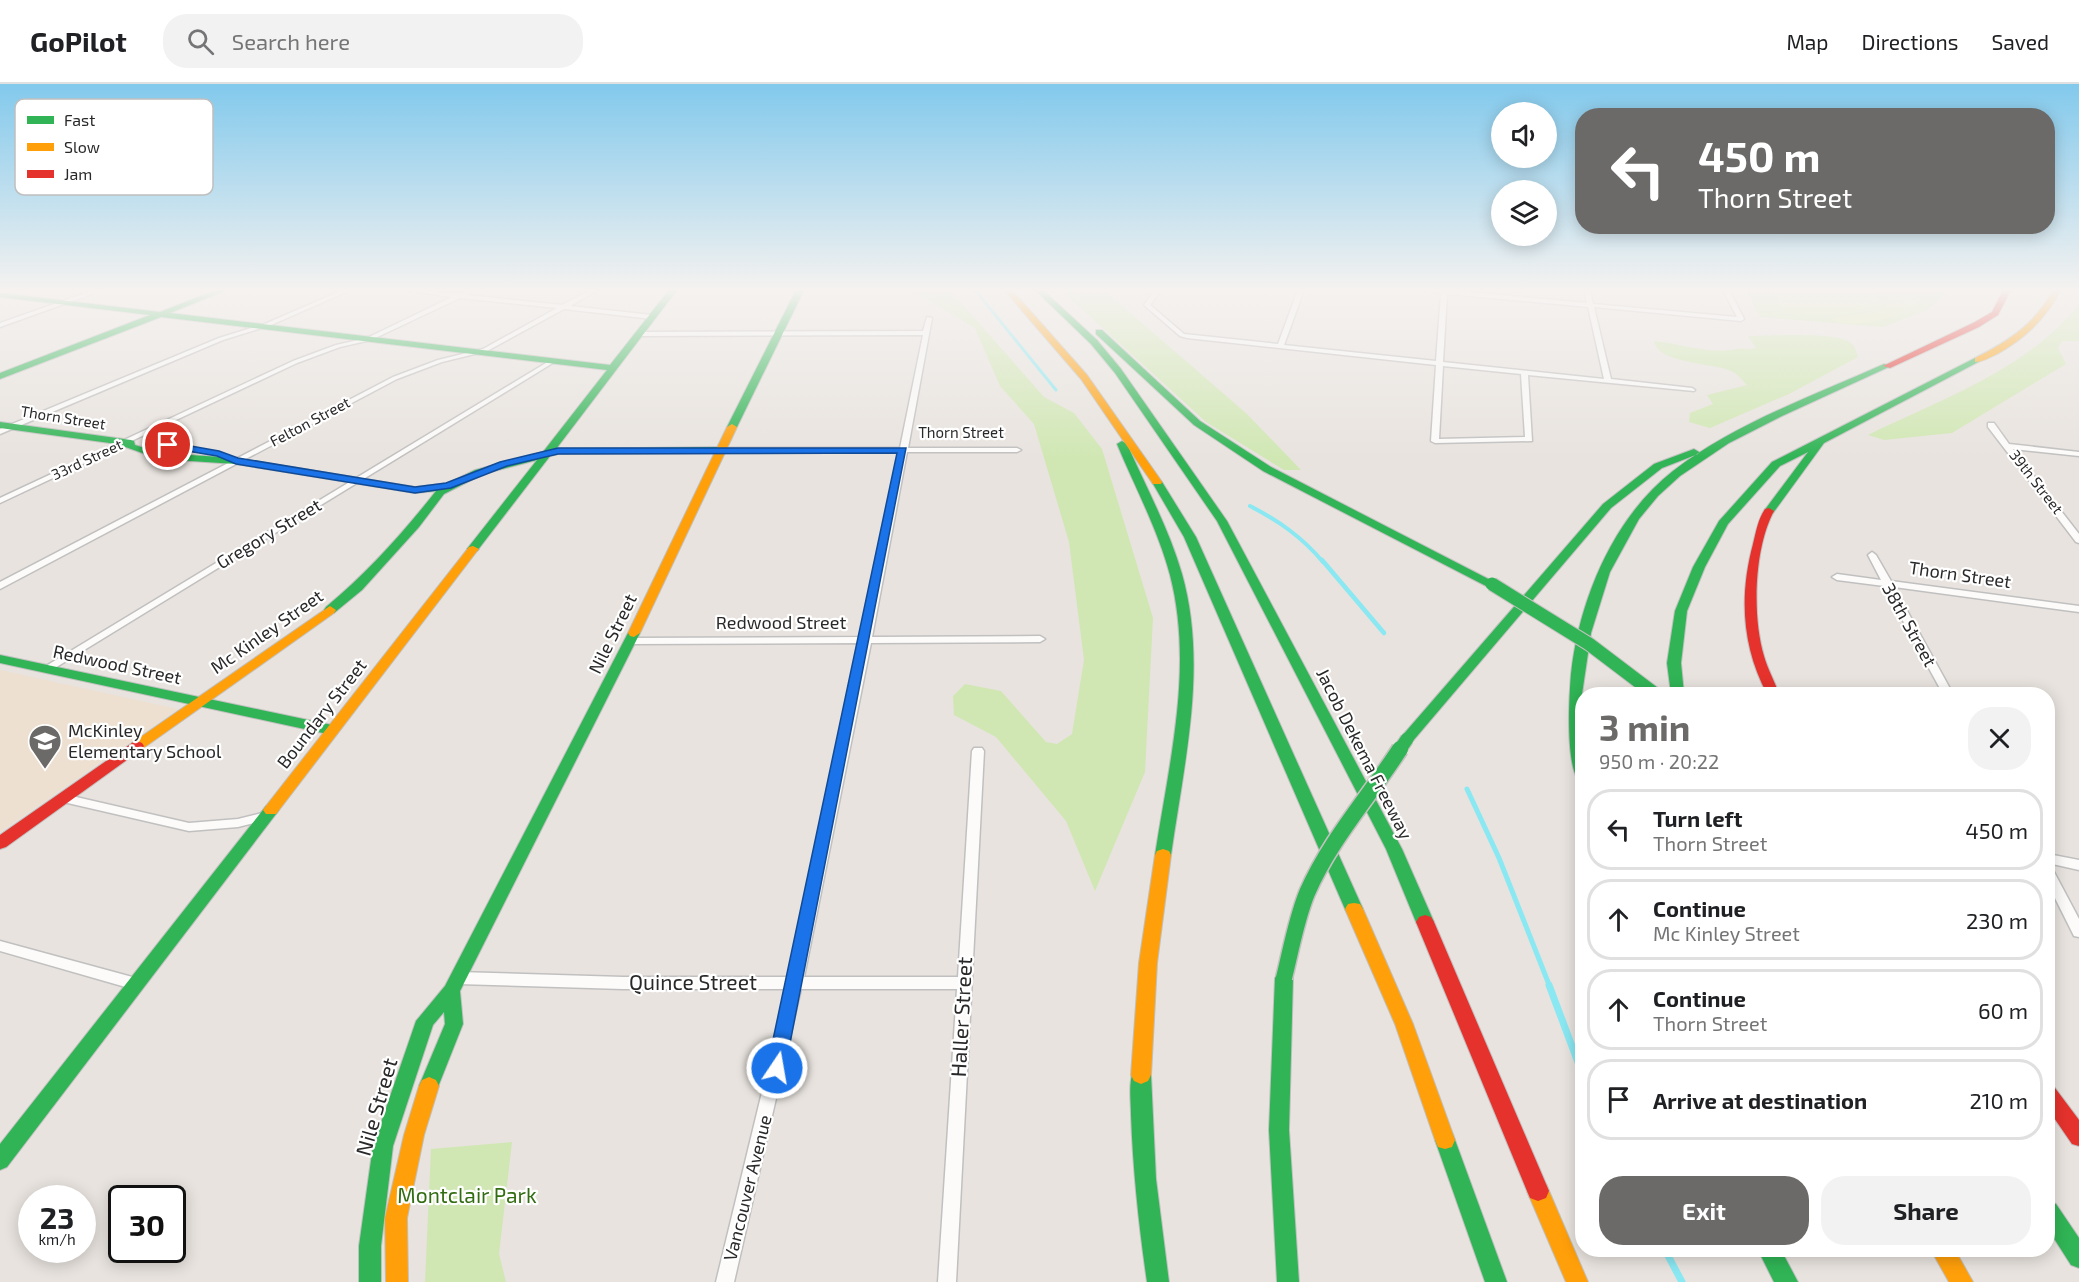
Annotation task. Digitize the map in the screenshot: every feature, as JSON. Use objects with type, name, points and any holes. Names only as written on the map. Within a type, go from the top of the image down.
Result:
[{"type":"main road","points":[[0,376],[78,346]]},
{"type":"main road","points":[[426,346],[610,368]]},
{"type":"main road","name":"Boundary Street","points":[[0,1161],[628,346]]},
{"type":"main road","name":"Nile Street","points":[[370,1282],[370,1246],[384,1146],[425,1021],[454,985],[630,641],[772,346]]},
{"type":"main road","points":[[1058,346],[1086,377],[1133,442],[1190,537],[1404,1024],[1496,1282]]},
{"type":"main road","name":"Jacob Dekema Freeway","points":[[1097,346],[1177,452],[1228,531],[1394,849],[1577,1282]]},
{"type":"main road","points":[[1115,346],[1175,404],[1232,448],[1267,469],[1492,584],[1588,644],[1646,687]]},
{"type":"main road","points":[[1288,1282],[1279,1204],[1277,1088],[1284,978],[1310,886],[1353,815],[1392,764],[1407,738],[1607,506],[1658,466],[1747,430],[1930,346]]},
{"type":"main road","points":[[1676,687],[1674,663],[1681,611],[1699,567],[1723,523],[1776,464],[1824,437],[2006,346]]},
{"type":"main road","points":[[1086,377],[1123,446],[1149,505],[1176,574],[1185,616],[1187,656],[1184,704],[1150,952],[1141,1043],[1140,1116],[1148,1213],[1158,1282]]},
{"type":"main road","name":"Thorn Street","points":[[4,428],[122,444],[136,451],[208,462],[236,461],[415,490],[448,486]]},
{"type":"main road","points":[[1578,687],[1578,666],[1598,589],[1619,543],[1644,507],[1674,476],[1747,430]]},
{"type":"main road","points":[[1769,687],[1761,673],[1748,609],[1753,560],[1767,514],[1824,437]]},
{"type":"main road","name":"Thorn Street","points":[[546,452],[720,450]]},
{"type":"main road","name":"Mc Kinley Street","points":[[0,843],[335,607],[358,587],[448,486],[479,472],[546,452]]},
{"type":"main road","name":"Redwood Street","points":[[0,659],[332,730]]},
{"type":"main road","points":[[397,1282],[396,1218],[414,1135],[433,1074],[454,1024],[454,985]]},
{"type":"main road","points":[[2055,1104],[2079,1137]]},
{"type":"main road","points":[[2055,1221],[2079,1257]]},
{"type":"main road","points":[[1773,1257],[1787,1282]]},
{"type":"main road","points":[[1946,1257],[1962,1282]]},
{"type":"street","points":[[4,428],[204,346]]},
{"type":"street","name":"33rd Street","points":[[0,501],[326,346]]},
{"type":"street","name":"Felton Street","points":[[0,586],[395,378],[440,361],[477,352],[489,346]]},
{"type":"street","name":"Vancouver Avenue","points":[[725,1282],[763,1131],[795,984],[923,346]]},
{"type":"street","points":[[1270,346],[1692,390]]},
{"type":"street","points":[[1440,346],[1435,441],[1529,439],[1524,373]]},
{"type":"street","points":[[1600,346],[1608,381]]},
{"type":"street","name":"Gregory Street","points":[[46,669],[554,361]]},
{"type":"street","name":"39th Street","points":[[1991,425],[2079,540]]},
{"type":"street","points":[[2008,446],[2079,454]]},
{"type":"street","name":"Thorn Street","points":[[720,450],[1017,450]]},
{"type":"street","name":"38th Street","points":[[1872,555],[1944,687]]},
{"type":"street","name":"Thorn Street","points":[[1837,577],[2079,609]]},
{"type":"street","name":"Redwood Street","points":[[630,641],[1040,639]]},
{"type":"street","name":"Haller Street","points":[[947,1282],[978,751]]},
{"type":"street","points":[[63,798],[189,827],[238,823],[267,816]]},
{"type":"street","points":[[2055,860],[2079,865]]},
{"type":"street","points":[[2055,886],[2079,932]]},
{"type":"street","points":[[0,946],[136,984]]},
{"type":"street","name":"Quince Street","points":[[454,985],[963,983]]},
{"type":"shaded area","name":"McKinley Elementary School","points":[[0,670],[178,709],[0,832]]},
{"type":"green space","points":[[983,346],[999,346],[1044,397],[1074,413],[1102,449],[1153,618],[1145,772],[1095,891],[1066,821],[996,737],[954,715],[953,696],[965,684],[1001,691],[1046,742],[1057,744],[1072,734],[1084,660],[1069,542],[1034,424],[1000,386]]},
{"type":"green space","points":[[1122,346],[1168,346],[1247,414],[1301,470],[1284,470],[1206,422]]},
{"type":"green space","points":[[1656,346],[1683,346],[1716,351],[1756,348],[1755,346],[1853,346],[1858,357],[1789,394],[1710,428],[1689,422],[1690,413],[1713,404],[1707,395],[1747,385],[1733,372],[1676,359],[1666,355]]},
{"type":"green space","points":[[2036,346],[2059,346],[2058,348],[2066,364],[1952,433],[1884,440],[1868,435],[1954,395],[2010,364]]},
{"type":"green space","name":"Montclair Park","points":[[512,1142],[499,1254],[506,1282],[425,1282],[431,1149]]},
{"type":"waterway","points":[[1020,346],[1056,390]]},
{"type":"waterway","points":[[1250,506],[1290,530],[1323,562]]},
{"type":"waterway","points":[[1322,560],[1384,633]]},
{"type":"waterway","points":[[1467,789],[1499,858],[1550,987]]},
{"type":"waterway","points":[[1549,985],[1575,1054]]},
{"type":"waterway","points":[[1669,1257],[1682,1282]]},
{"type":"traffic: fast","points":[[0,376],[78,346]]},
{"type":"traffic: fast","points":[[425,346],[610,368]]},
{"type":"traffic: fast","points":[[473,549],[630,346]]},
{"type":"traffic: fast","points":[[732,427],[772,346]]},
{"type":"traffic: fast","points":[[1097,346],[1118,371],[1222,521],[1394,849],[1425,922]]},
{"type":"traffic: fast","points":[[1114,346],[1197,423],[1267,469],[1492,584]]},
{"type":"traffic: fast","points":[[1676,687],[1674,663],[1681,611],[1699,567],[1723,523],[1776,464],[1978,360]]},
{"type":"traffic: fast","points":[[1577,687],[1585,633],[1604,572],[1618,544],[1654,494],[1676,474],[1726,441],[1778,414],[1887,366]]},
{"type":"traffic: fast","points":[[0,425],[131,443]]},
{"type":"traffic: fast","points":[[1769,511],[1819,443]]},
{"type":"traffic: fast","points":[[122,444],[159,456],[236,461],[415,490],[448,486]]},
{"type":"traffic: fast","points":[[1122,444],[1165,542],[1176,575],[1187,643],[1184,714],[1163,855]]},
{"type":"traffic: fast","points":[[330,610],[358,587],[415,525],[440,492],[479,472],[558,451],[720,450]]},
{"type":"traffic: fast","points":[[1407,739],[1607,506],[1658,466],[1694,452]]},
{"type":"traffic: fast","points":[[1157,482],[1190,537],[1354,909]]},
{"type":"traffic: fast","points":[[1492,584],[1589,644],[1646,687]]},
{"type":"traffic: fast","points":[[370,1282],[370,1246],[383,1146],[425,1021],[451,991],[634,633]]},
{"type":"traffic: fast","points":[[0,659],[332,730]]},
{"type":"traffic: fast","points":[[1284,978],[1298,919],[1311,885],[1344,828],[1407,739]]},
{"type":"traffic: fast","points":[[0,1160],[271,810]]},
{"type":"traffic: fast","points":[[1284,978],[1279,1130],[1288,1282]]},
{"type":"traffic: fast","points":[[429,1086],[454,1024],[451,991]]},
{"type":"traffic: fast","points":[[1141,1075],[1145,1179],[1158,1282]]},
{"type":"traffic: fast","points":[[1445,1140],[1496,1282]]},
{"type":"traffic: fast","points":[[2055,1221],[2079,1257]]},
{"type":"traffic: fast","points":[[1773,1257],[1787,1282]]},
{"type":"traffic: slow","points":[[1057,346],[1084,377],[1157,482]]},
{"type":"traffic: slow","points":[[1978,360],[2005,346]]},
{"type":"traffic: slow","points":[[634,633],[732,427]]},
{"type":"traffic: slow","points":[[271,810],[473,549]]},
{"type":"traffic: slow","points":[[137,746],[330,610]]},
{"type":"traffic: slow","points":[[1141,1075],[1148,963],[1163,855]]},
{"type":"traffic: slow","points":[[1354,909],[1404,1024],[1445,1140]]},
{"type":"traffic: slow","points":[[397,1282],[396,1218],[414,1135],[429,1086]]},
{"type":"traffic: slow","points":[[1538,1191],[1577,1282]]},
{"type":"traffic: slow","points":[[1946,1257],[1962,1282]]},
{"type":"traffic: jam","points":[[1887,366],[1931,346]]},
{"type":"traffic: jam","points":[[1769,511],[1751,577],[1750,617],[1757,657],[1770,687]]},
{"type":"traffic: jam","points":[[0,843],[137,746]]},
{"type":"traffic: jam","points":[[1425,922],[1538,1191]]},
{"type":"traffic: jam","points":[[2055,1104],[2079,1137]]},
{"type":"place","name":"McKinley Elementary School","points":[[45,770]]},
{"type":"route","points":[[168,445],[219,454],[236,461],[415,490],[448,486],[503,464],[558,451],[902,450],[861,663],[777,1068]]}]
